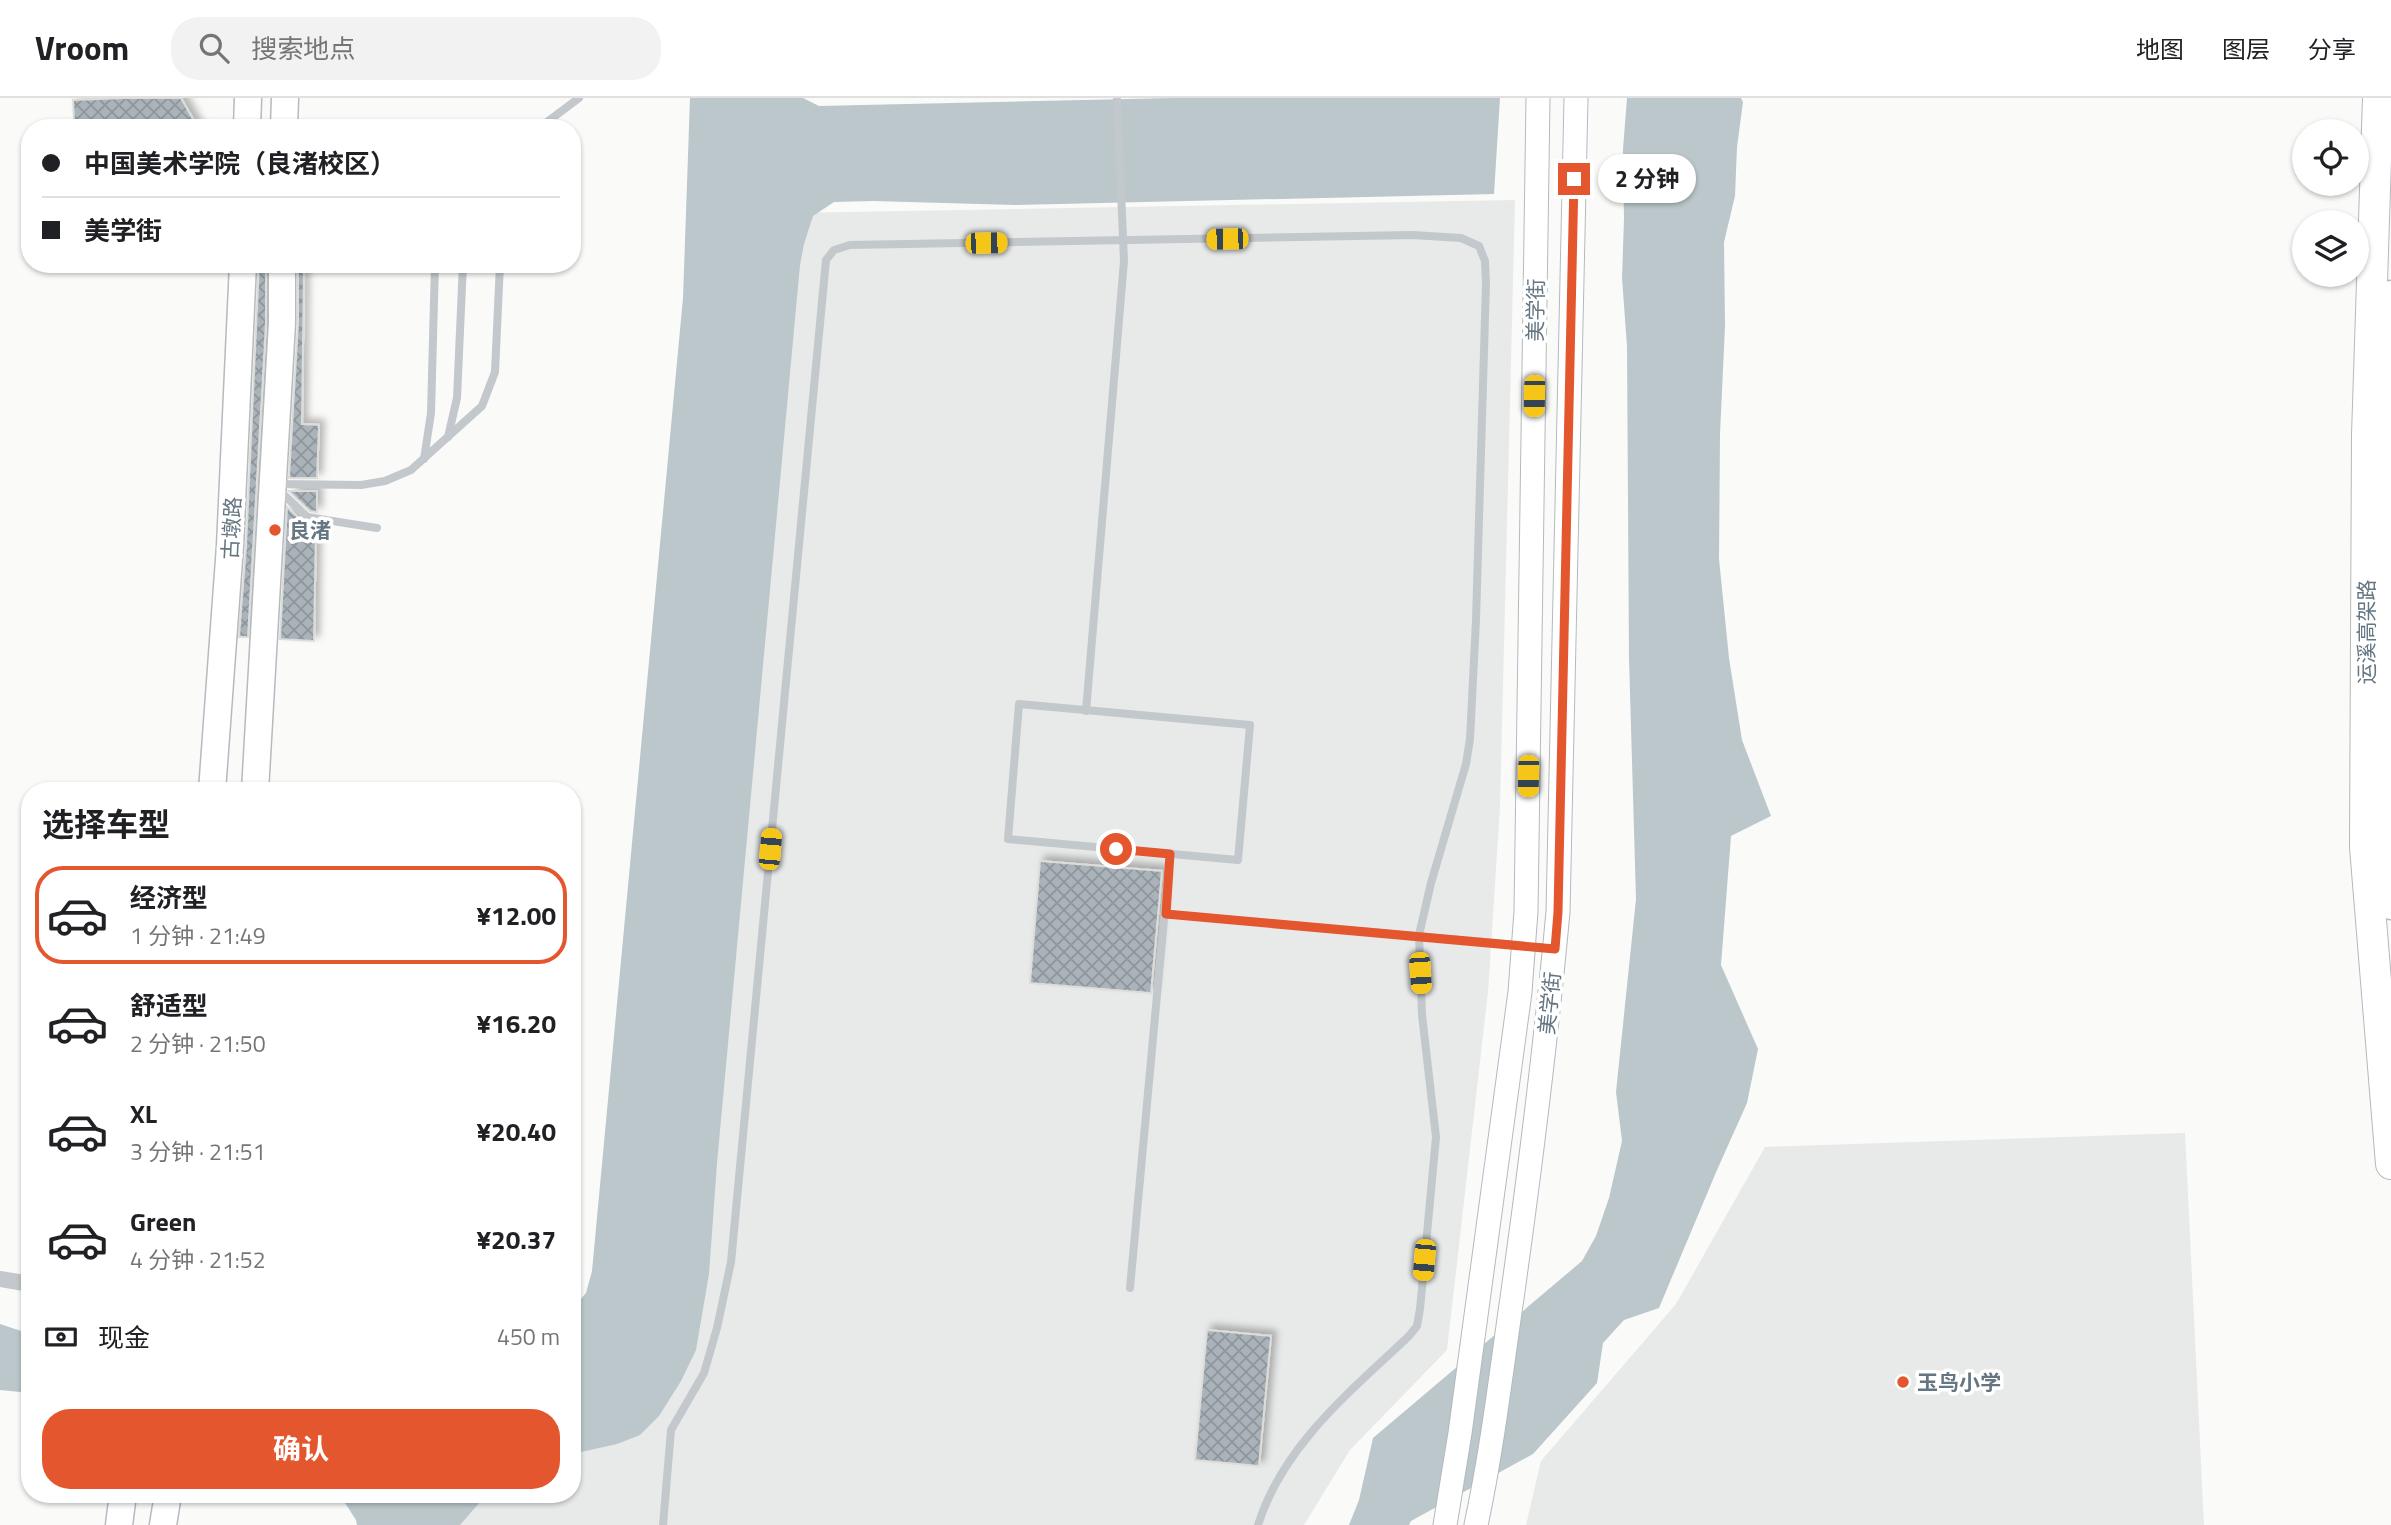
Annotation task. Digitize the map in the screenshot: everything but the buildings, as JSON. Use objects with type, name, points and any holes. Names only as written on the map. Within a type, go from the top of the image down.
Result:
[{"type":"highway","name":"运溪高架路","points":[[2378,98],[2368,435],[2365,846],[2391,1164]]},
{"type":"main road","points":[[247,119],[248,98]]},
{"type":"main road","points":[[284,119],[285,98]]},
{"type":"main road","name":"古墩路","points":[[213,782],[230,546],[243,273]]},
{"type":"main road","name":"古墩路","points":[[256,782],[273,484],[282,273]]},
{"type":"main road","points":[[2391,293],[2385,491],[2385,789],[2391,906]]},
{"type":"main road","points":[[119,1525],[122,1503]]},
{"type":"main road","points":[[163,1525],[167,1503]]},
{"type":"street","name":"美学街","points":[[1445,1525],[1515,1033],[1523,946],[1538,98]]},
{"type":"street","name":"美学街","points":[[1476,1525],[1488,1469],[1521,1236],[1558,912],[1576,98]]},
{"type":"street","points":[[0,1279],[21,1282]]},
{"type":"lane","points":[[551,119],[579,98]]},
{"type":"lane","points":[[1086,711],[1124,261],[1121,241],[1117,98]]},
{"type":"lane","points":[[663,1525],[671,1430],[704,1373],[732,1262],[827,260],[834,250],[850,245],[1413,234],[1461,238],[1479,247],[1485,261],[1486,284],[1476,620],[1470,739],[1466,764],[1431,883],[1419,935],[1422,1015],[1436,1137],[1417,1326],[1318,1422],[1278,1482],[1258,1525]]},
{"type":"lane","points":[[424,459],[431,413],[435,273]]},
{"type":"lane","points":[[448,437],[457,398],[463,273]]},
{"type":"lane","points":[[273,484],[361,485],[385,481],[411,470],[482,406],[495,372],[500,273]]},
{"type":"lane","points":[[273,484],[307,517],[377,528]]},
{"type":"lane","points":[[1020,705],[1250,725],[1238,860],[1170,854],[1008,839],[1020,705]]},
{"type":"lane","points":[[1130,1288],[1170,854]]},
{"type":"lane","points":[[1166,914],[1555,949]]},
{"type":"shaded area","points":[[690,98],[803,98],[819,106],[1172,98],[1500,98],[1494,194],[1015,205],[834,202],[813,216],[800,265],[709,1274],[696,1350],[659,1416],[640,1435],[617,1444],[581,1452],[581,1299],[586,1293],[592,1271],[683,298]]},
{"type":"shaded area","points":[[1627,98],[1741,98],[1743,102],[1737,147],[1735,196],[1724,242],[1725,326],[1720,434],[1719,559],[1729,658],[1742,740],[1771,816],[1731,836],[1721,965],[1758,1049],[1747,1103],[1659,1308],[1624,1320],[1603,1343],[1597,1383],[1533,1454],[1411,1521],[1409,1525],[1349,1525],[1359,1500],[1373,1438],[1582,1261],[1596,1236],[1609,1198],[1622,1141],[1616,1092],[1636,899],[1629,658],[1627,346],[1622,278],[1623,149]]},
{"type":"shaded area","points":[[1515,200],[1500,807],[1488,992],[1447,1350],[1350,1450],[1304,1525],[440,1525],[444,1503],[581,1503],[581,1380],[790,213]]},
{"type":"shaded area","name":"玉鸟小学","points":[[2185,1133],[2204,1525],[1526,1525],[1541,1461],[1676,1304],[1765,1147]]},
{"type":"shaded area","points":[[0,1324],[21,1331],[21,1392],[0,1390]]},
{"type":"shaded area","points":[[345,1503],[479,1503],[460,1525],[357,1525]]},
{"type":"place","name":"良渚","points":[[275,530]]},
{"type":"place","name":"玉鸟小学","points":[[1903,1382]]},
{"type":"route","points":[[1116,849],[1170,854],[1166,914],[1555,949],[1574,179]]}]
